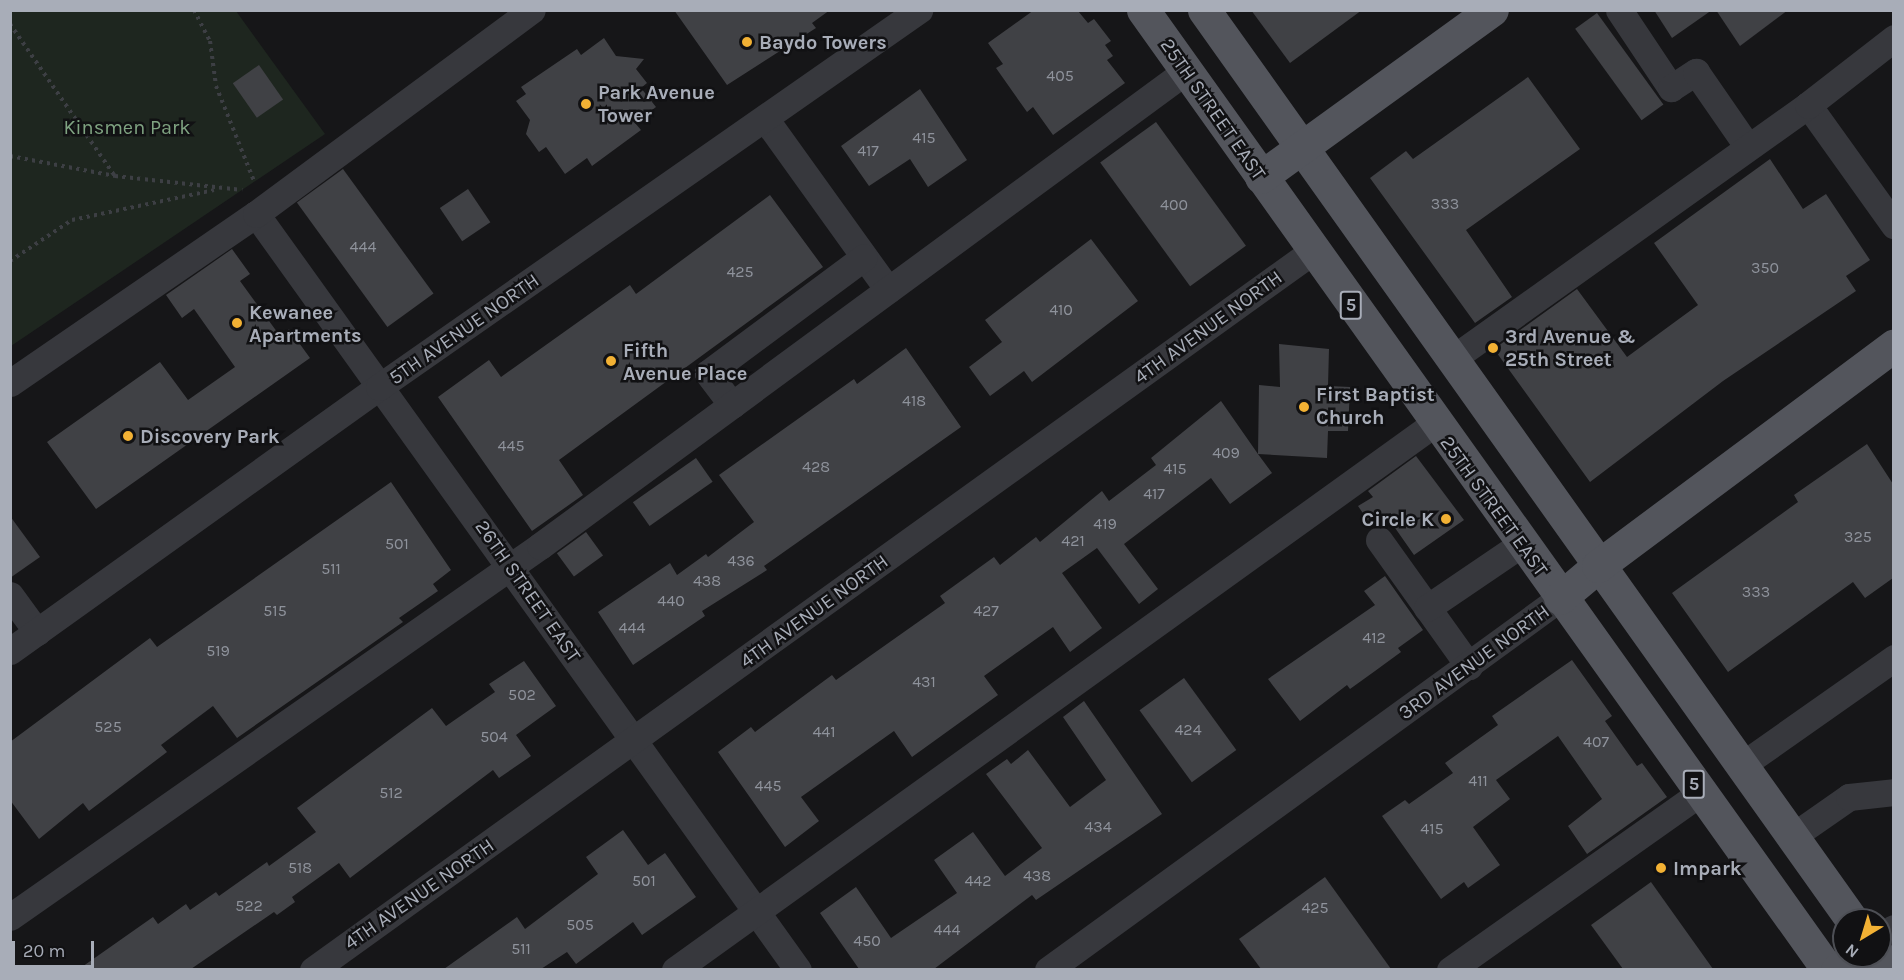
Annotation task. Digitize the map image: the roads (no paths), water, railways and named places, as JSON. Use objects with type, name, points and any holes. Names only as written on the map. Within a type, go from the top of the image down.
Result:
[{"type":"main road","name":"25TH STREET EAST","points":[[1143,10],[1435,423],[1828,969]]},
{"type":"main road","points":[[1204,10],[1844,908]]},
{"type":"main road","points":[[1261,177],[1492,10]]},
{"type":"main road","name":"3RD AVENUE NORTH","points":[[1560,598],[1598,566],[1893,345]]},
{"type":"street","name":"5TH AVENUE NORTH","points":[[10,651],[380,387],[766,120],[919,10]]},
{"type":"street","points":[[1618,10],[1671,88],[1696,72],[1748,147]]},
{"type":"street","points":[[10,383],[257,202],[521,14]]},
{"type":"street","points":[[1452,359],[1808,105],[1893,38]]},
{"type":"street","points":[[10,917],[511,567],[1186,71]]},
{"type":"street","points":[[1808,105],[1893,225]]},
{"type":"street","points":[[766,120],[888,290]]},
{"type":"street","name":"26TH STREET EAST","points":[[257,202],[380,387],[798,969]]},
{"type":"street","name":"4TH AVENUE NORTH","points":[[313,969],[633,742],[1313,251]]},
{"type":"street","points":[[732,405],[708,373],[864,257]]},
{"type":"street","points":[[675,969],[1435,423]]},
{"type":"street","points":[[1379,540],[1469,666]]},
{"type":"street","points":[[1427,608],[1521,543]]},
{"type":"street","points":[[10,595],[37,632]]},
{"type":"street","name":"3RD AVENUE NORTH","points":[[1048,969],[1560,598]]},
{"type":"street","points":[[1742,765],[1893,658]]},
{"type":"street","points":[[1793,836],[1849,797],[1893,792]]},
{"type":"street","points":[[1450,969],[1700,793]]},
{"type":"place","name":"Baydo Towers","points":[[747,42]]},
{"type":"place","name":"Park Avenue Tower","points":[[586,104]]},
{"type":"place","name":"Kewanee Apartments","points":[[237,323]]},
{"type":"place","name":"3rd Avenue & 25th Street","points":[[1493,348]]},
{"type":"place","name":"Fifth Avenue Place","points":[[611,361]]},
{"type":"place","name":"First Baptist Church","points":[[1304,407]]},
{"type":"place","name":"Discovery Park","points":[[128,436]]},
{"type":"place","name":"Circle K","points":[[1446,519]]},
{"type":"place","name":"Impark","points":[[1661,868]]},
{"type":"park label","name":"Kinsmen Park","points":[[127,127]]}]
